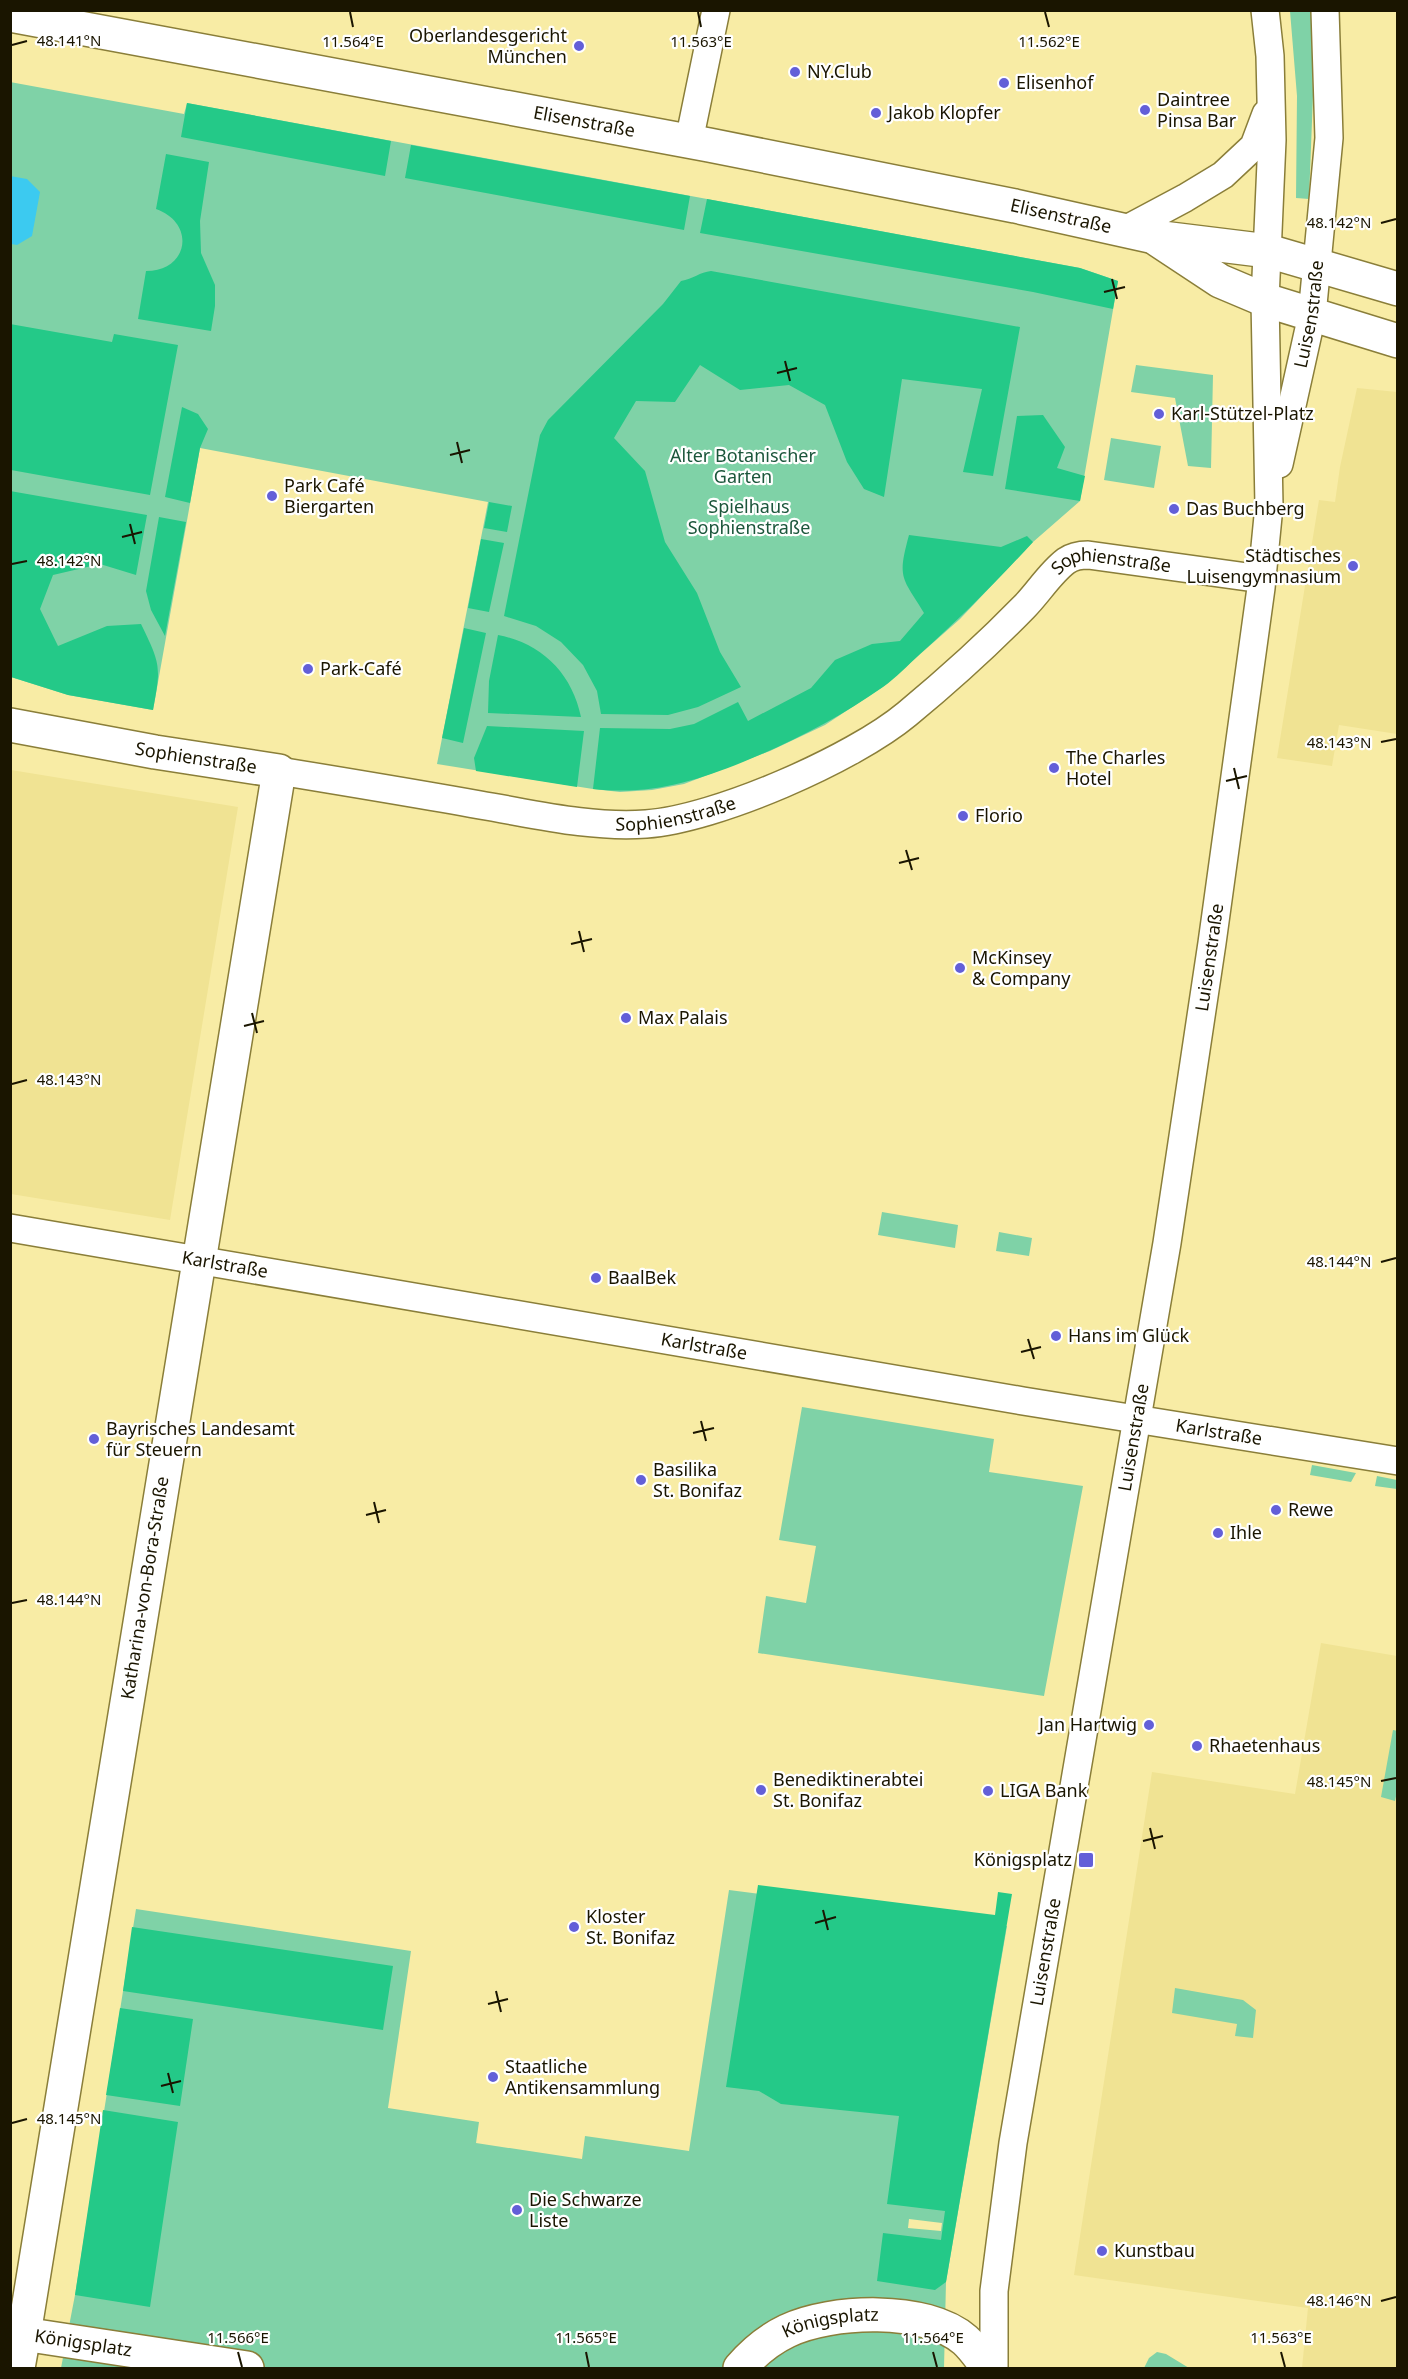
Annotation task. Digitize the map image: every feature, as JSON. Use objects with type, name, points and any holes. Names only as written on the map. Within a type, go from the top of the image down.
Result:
[{"type":"main road","name":"Elisenstraße","points":[[10,15],[689,141],[1015,206],[1140,234],[1268,251],[1398,289]]},
{"type":"main road","name":"Elisenstraße","points":[[1140,234],[1220,281],[1265,300],[1398,341]]},
{"type":"main road","name":"Sophienstraße","points":[[10,725],[155,752],[279,771]]},
{"type":"main road","name":"Katharina-von-Bora-Straße","points":[[18,2368],[17,2333],[279,771]]},
{"type":"main road","name":"Königsplatz","points":[[740,2368],[768,2342],[787,2331],[809,2323],[840,2316],[899,2315],[951,2330],[964,2339],[988,2368]]},
{"type":"main road","name":"Königsplatz","points":[[17,2333],[247,2368]]},
{"type":"street","points":[[689,141],[716,10]]},
{"type":"street","name":"Luisenstraße","points":[[994,2368],[994,2290],[1013,2143],[1138,1419],[1212,944],[1262,579],[1269,506],[1265,300],[1272,140],[1270,56],[1265,10]]},
{"type":"street","name":"Luisenstraße","points":[[1269,506],[1312,315],[1329,138],[1325,10]]},
{"type":"street","name":"Luisenstraße","points":[[1140,234],[1185,198],[1223,175],[1254,146],[1271,99]]},
{"type":"street","name":"Sophienstraße","points":[[279,771],[579,822],[646,824],[687,816],[735,802],[777,785],[843,754],[904,716],[968,662],[1024,607],[1064,562],[1074,556],[1088,555],[1262,579]]},
{"type":"street","name":"Karlstraße","points":[[10,1228],[1023,1401],[1398,1461]]},
{"type":"shaded area","name":"Städtisches Luisengymnasium","points":[[1357,388],[1397,392],[1397,734],[1339,725],[1332,766],[1277,758],[1319,500],[1335,502]]},
{"type":"shaded area","points":[[11,770],[238,807],[170,1220],[11,1194]]},
{"type":"shaded area","points":[[1321,1643],[1397,1656],[1397,2368],[1302,2368],[1308,2308],[1074,2275],[1152,1772],[1295,1794]]},
{"type":"green space","points":[[1290,11],[1311,11],[1313,95],[1309,199],[1296,198],[1297,96]]},
{"type":"green space","name":"Alter Botanischer Garten","points":[[10,82],[184,114],[187,103],[1080,268],[1118,281],[1080,501],[1033,542],[960,619],[884,686],[825,725],[770,751],[684,784],[652,790],[620,792],[593,789],[437,764],[488,502],[200,448],[153,710],[68,695],[11,677]]},
{"type":"green space","points":[[187,103],[391,141],[385,176],[181,137]]},
{"type":"green space","points":[[411,145],[690,196],[684,230],[405,178]]},
{"type":"green space","points":[[166,154],[209,162],[200,221],[201,253],[215,285],[215,306],[211,331],[138,319],[146,271],[160,269],[171,263],[179,255],[182,245],[182,235],[177,225],[169,216],[156,209]]},
{"type":"green space","points":[[707,199],[1080,268],[1118,281],[1113,309],[1033,292],[700,233]]},
{"type":"green space","points":[[711,271],[1020,327],[993,476],[963,472],[982,389],[902,379],[884,497],[864,489],[847,462],[825,405],[789,385],[740,390],[700,365],[675,402],[636,401],[614,438],[645,471],[665,542],[697,593],[720,652],[741,687],[698,707],[668,715],[601,714],[597,691],[583,665],[561,642],[536,626],[504,616],[540,435],[548,420],[663,304],[681,281]]},
{"type":"green space","points":[[10,324],[112,342],[114,334],[178,345],[150,495],[11,470]]},
{"type":"green space","points":[[1136,365],[1213,375],[1211,468],[1188,466],[1175,398],[1131,392]]},
{"type":"green space","points":[[182,407],[198,414],[208,429],[200,448],[190,503],[165,497]]},
{"type":"green space","points":[[1043,415],[1065,447],[1057,468],[1085,476],[1080,501],[1005,489],[1017,416]]},
{"type":"green space","points":[[1111,438],[1161,446],[1154,488],[1104,480]]},
{"type":"green space","points":[[10,491],[147,515],[136,575],[100,564],[53,575],[40,609],[58,646],[107,626],[141,624],[158,666],[153,710],[68,695],[11,677]]},
{"type":"green space","points":[[489,502],[512,506],[507,532],[484,528]]},
{"type":"green space","points":[[159,517],[186,522],[165,636],[151,610],[146,591]]},
{"type":"green space","points":[[909,535],[1001,547],[1027,536],[1033,542],[964,613],[897,676],[832,719],[761,754],[724,769],[670,786],[633,790],[593,789],[600,728],[670,729],[694,724],[738,702],[748,721],[811,688],[835,660],[872,644],[900,641],[924,613],[904,577],[903,561]]},
{"type":"green space","points":[[481,539],[504,543],[489,612],[468,608]]},
{"type":"green space","points":[[464,628],[486,633],[463,743],[442,738]]},
{"type":"green space","points":[[498,635],[528,645],[552,662],[570,687],[581,717],[488,713],[489,681]]},
{"type":"green space","points":[[487,726],[584,731],[577,787],[476,771],[474,758]]},
{"type":"green space","points":[[882,1212],[958,1225],[955,1248],[878,1235]]},
{"type":"green space","points":[[999,1232],[1032,1238],[1029,1256],[996,1251]]},
{"type":"green space","points":[[802,1407],[994,1439],[989,1472],[1083,1486],[1044,1696],[758,1653],[766,1596],[806,1603],[816,1546],[779,1540]]},
{"type":"green space","points":[[1312,1465],[1356,1473],[1351,1482],[1310,1475]]},
{"type":"green space","points":[[1377,1476],[1397,1480],[1397,1489],[1375,1486]]},
{"type":"green space","points":[[1393,1730],[1398,1731],[1398,1787],[1395,1801],[1381,1797]]},
{"type":"green space","points":[[758,1885],[995,1915],[998,1892],[1012,1894],[946,2282],[935,2290],[877,2281],[883,2233],[941,2240],[945,2211],[887,2204],[899,2116],[781,2104],[759,2091],[726,2087]]},
{"type":"green space","name":"Königsplatz","points":[[729,1890],[1007,1926],[946,2282],[944,2368],[61,2368],[75,2295],[136,1909],[411,1951],[388,2108],[479,2122],[476,2143],[582,2159],[585,2136],[689,2151]],"holes":[[[909,2219],[942,2223],[941,2231],[908,2228]]]},
{"type":"green space","points":[[132,1927],[393,1966],[383,2030],[123,1991]]},
{"type":"green space","points":[[1175,1988],[1243,2000],[1256,2010],[1253,2038],[1235,2036],[1237,2024],[1172,2013]]},
{"type":"green space","points":[[120,2008],[193,2019],[180,2106],[106,2095]]},
{"type":"green space","points":[[103,2110],[178,2122],[150,2307],[75,2295]]},
{"type":"green space","points":[[1157,2352],[1166,2354],[1189,2368],[1144,2368],[1149,2358]]},
{"type":"water","points":[[10,176],[27,179],[40,192],[32,236],[17,245],[11,244]]},
{"type":"place","name":"Oberlandesgericht München","points":[[579,46]]},
{"type":"place","name":"NY.Club","points":[[795,72]]},
{"type":"place","name":"Elisenhof","points":[[1004,83]]},
{"type":"place","name":"Daintree Pinsa Bar","points":[[1145,110]]},
{"type":"place","name":"Jakob Klopfer","points":[[876,113]]},
{"type":"place","name":"Karl-Stützel-Platz","points":[[1159,414]]},
{"type":"place","name":"Park Café Biergarten","points":[[272,496]]},
{"type":"place","name":"Das Buchberg","points":[[1174,509]]},
{"type":"place","name":"Städtisches Luisengymnasium","points":[[1353,566]]},
{"type":"place","name":"Park-Café","points":[[308,669]]},
{"type":"place","name":"The Charles Hotel","points":[[1054,768]]},
{"type":"place","name":"Florio","points":[[963,816]]},
{"type":"place","name":"McKinsey & Company","points":[[960,968]]},
{"type":"place","name":"Max Palais","points":[[626,1018]]},
{"type":"place","name":"BaalBek","points":[[596,1278]]},
{"type":"place","name":"Hans im Glück","points":[[1056,1336]]},
{"type":"place","name":"Bayrisches Landesamt für Steuern","points":[[94,1439]]},
{"type":"place","name":"Basilika St. Bonifaz","points":[[641,1480]]},
{"type":"place","name":"Rewe","points":[[1276,1510]]},
{"type":"place","name":"Ihle","points":[[1218,1533]]},
{"type":"place","name":"Jan Hartwig","points":[[1149,1725]]},
{"type":"place","name":"Rhaetenhaus","points":[[1197,1746]]},
{"type":"place","name":"Benediktinerabtei St. Bonifaz","points":[[761,1790]]},
{"type":"place","name":"LIGA Bank","points":[[988,1791]]},
{"type":"place","name":"Königsplatz","points":[[1086,1860]]},
{"type":"place","name":"Kloster St. Bonifaz","points":[[574,1927]]},
{"type":"place","name":"Staatliche Antikensammlung","points":[[493,2077]]},
{"type":"place","name":"Die Schwarze Liste","points":[[517,2210]]},
{"type":"place","name":"Kunstbau","points":[[1102,2251]]},
{"type":"park label","name":"Spielhaus Sophienstraße","points":[[749,517]]}]
